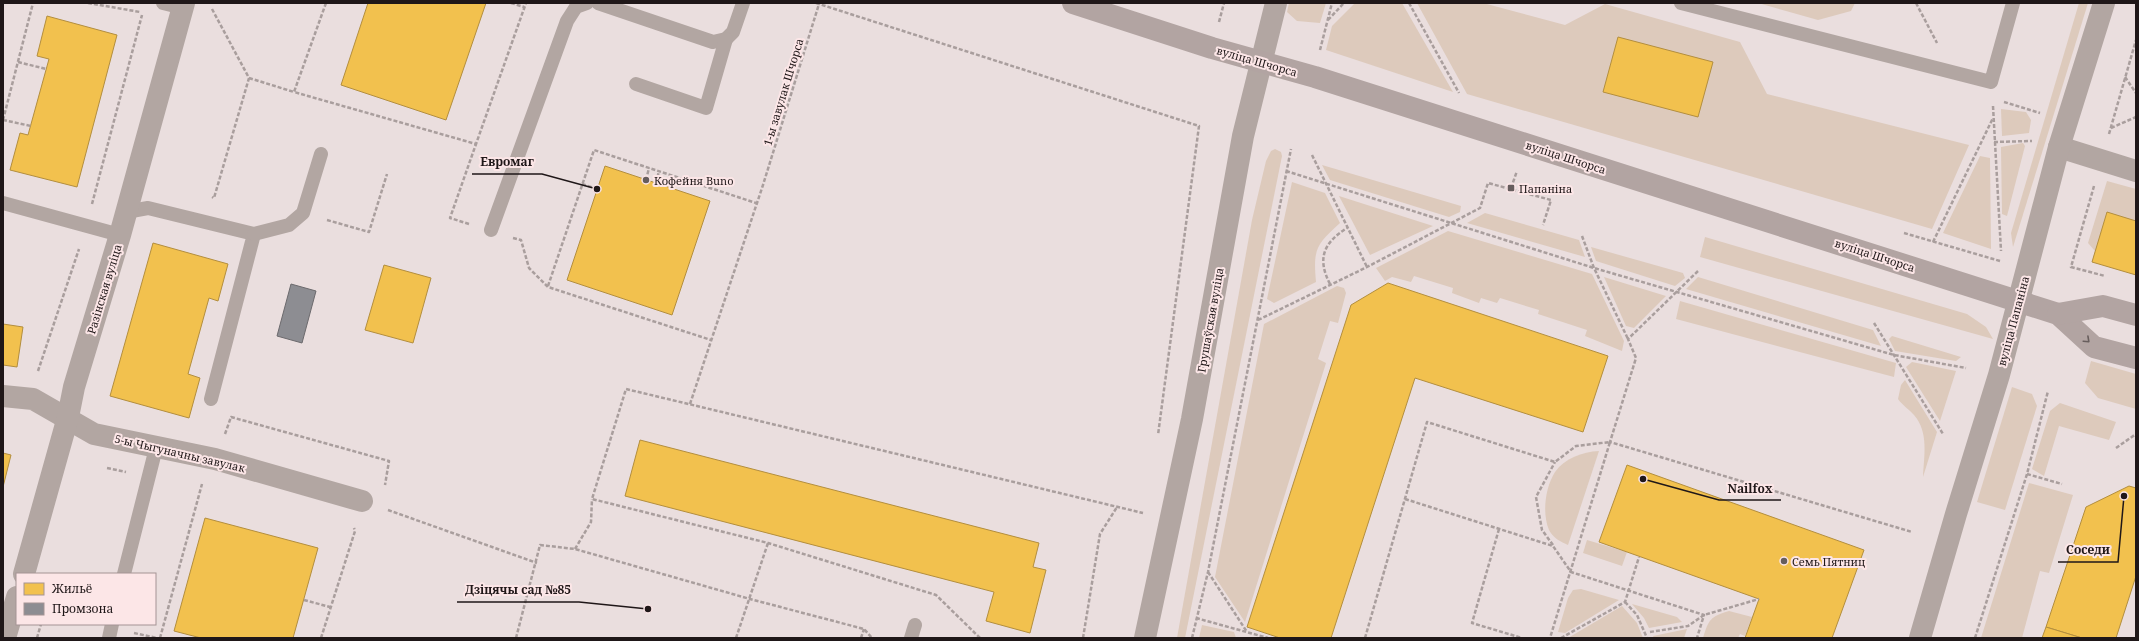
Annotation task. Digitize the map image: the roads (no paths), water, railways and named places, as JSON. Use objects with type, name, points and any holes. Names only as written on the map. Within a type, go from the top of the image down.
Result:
[{"type":"main road","name":"вуліца Шчорса","points":[[1073,3],[1212,48],[1330,82],[2058,314],[2094,347],[2136,358]]},
{"type":"main road","name":"вуліца Шчорса","points":[[2058,314],[2103,306],[2136,315]]},
{"type":"street","name":"Грушаўская вуліца","points":[[1145,638],[1192,419],[1243,136],[1276,3]]},
{"type":"street","name":"вуліца Папаніна","points":[[1920,638],[1999,375],[2059,147],[2104,3]]},
{"type":"street","name":"Разінская вуліца","points":[[24,573],[68,417],[74,387],[120,235],[177,5]]},
{"type":"street","points":[[2059,147],[2136,170]]},
{"type":"street","name":"5-ы Чыгуначны завулак","points":[[3,396],[33,399],[68,417],[94,434],[215,459],[371,504]]},
{"type":"street","points":[[6,638],[16,601]]},
{"type":"lane","points":[[491,230],[567,21],[576,7],[587,3]]},
{"type":"lane","points":[[598,3],[714,42],[726,39]]},
{"type":"lane","points":[[636,84],[706,108],[726,39],[733,32],[743,3]]},
{"type":"lane","points":[[1681,3],[1991,82],[2013,3]]},
{"type":"lane","points":[[126,212],[148,208],[254,234],[289,225],[303,213],[321,154]]},
{"type":"lane","points":[[3,202],[120,235]]},
{"type":"lane","points":[[211,399],[254,234]]},
{"type":"lane","points":[[124,573],[156,448]]},
{"type":"lane","points":[[109,638],[112,625]]},
{"type":"place","name":"Кофейня Buno","points":[[646,180]]},
{"type":"place","name":"Папаніна","points":[[1511,188]]},
{"type":"place","name":"Евромаг","points":[[597,189]]},
{"type":"place","name":"Nailfox","points":[[1643,479]]},
{"type":"place","name":"Соседи","points":[[2124,496]]},
{"type":"place","name":"Семь Пятниц","points":[[1784,561]]},
{"type":"place","name":"Дзіцячы сад №85","points":[[648,609]]}]
